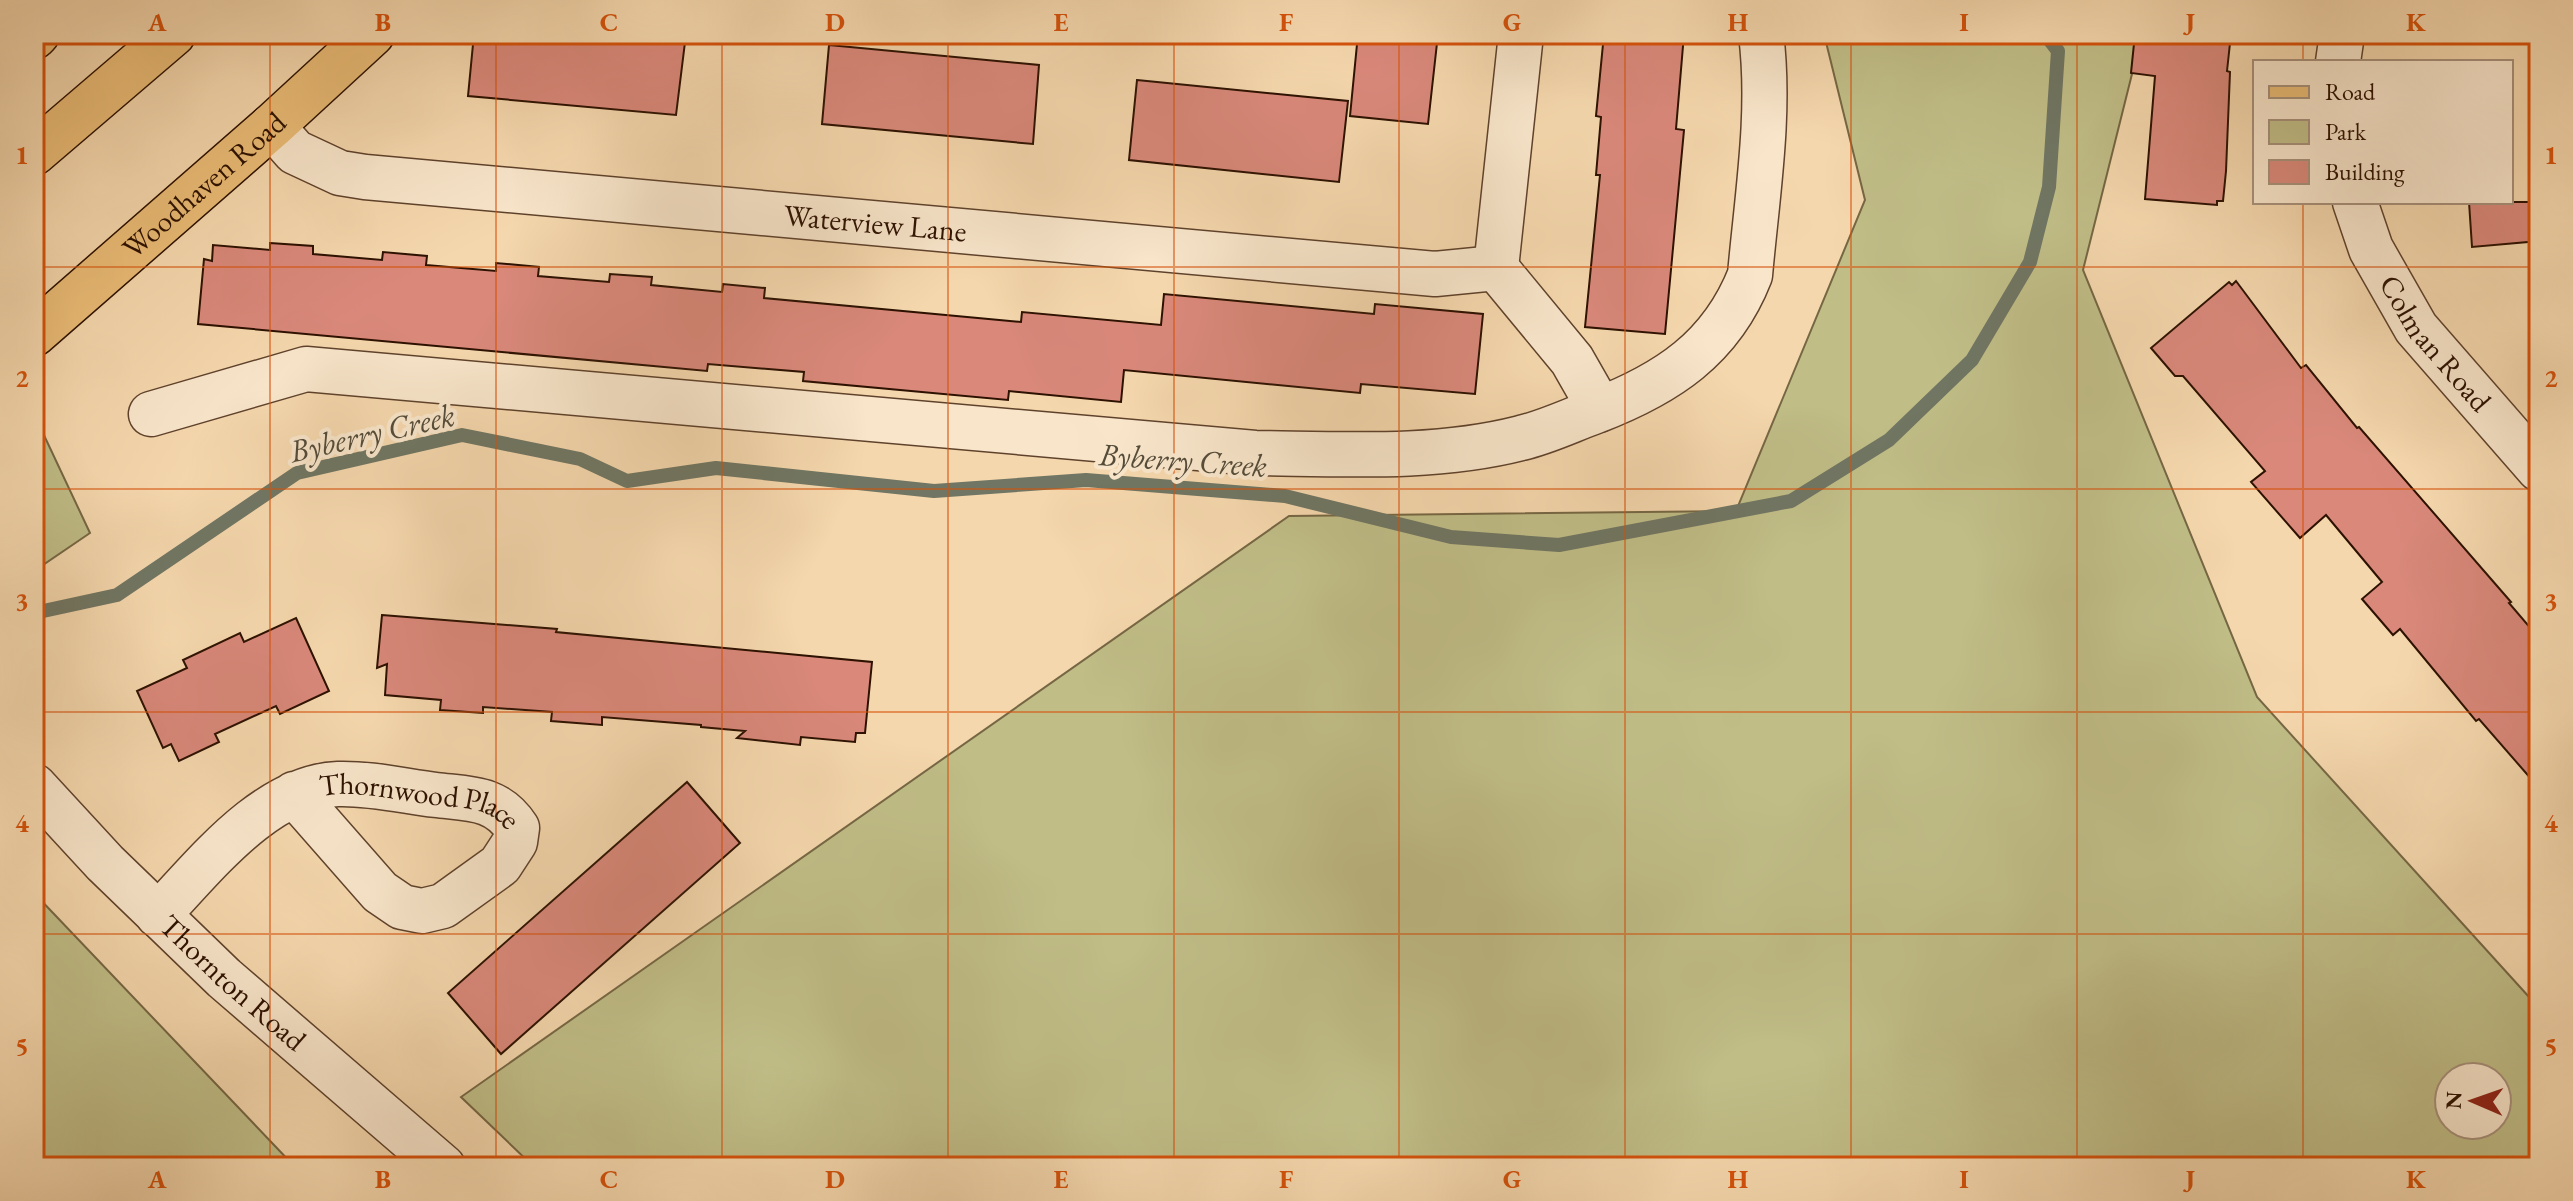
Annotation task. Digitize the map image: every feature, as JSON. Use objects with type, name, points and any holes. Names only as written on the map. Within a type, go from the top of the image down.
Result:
[{"type":"main road","points":[[34,153],[173,34]]},
{"type":"main road","name":"Woodhaven Road","points":[[34,334],[272,126],[372,34]]},
{"type":"street","points":[[1521,34],[1496,268],[1572,360],[1600,409]]},
{"type":"street","points":[[151,414],[306,369],[1255,453],[1439,451],[1523,438],[1643,392],[1671,376],[1697,353],[1741,299],[1750,275],[1766,72],[1761,34]]},
{"type":"street","points":[[2338,60],[2342,34]]},
{"type":"street","name":"Waterview Lane","points":[[272,126],[295,152],[340,173],[365,177],[1419,273],[1496,268]]},
{"type":"street","name":"Colman Road","points":[[2356,204],[2371,249],[2416,328],[2539,469]]},
{"type":"street","name":"Thornton Road","points":[[34,786],[105,863],[235,988],[443,1167]]},
{"type":"street","name":"Thornwood Place","points":[[158,915],[235,836],[294,794]]},
{"type":"green space","points":[[1824,34],[2142,34],[2083,270],[2257,697],[2539,1008],[2539,1167],[534,1167],[461,1097],[1289,516],[1736,511],[1865,200]]},
{"type":"green space","points":[[34,414],[90,533],[34,571]]},
{"type":"green space","points":[[34,893],[295,1167],[34,1167]]},
{"type":"building","points":[[474,34],[686,34],[676,115],[468,96]]},
{"type":"building","points":[[1358,34],[1438,34],[1428,124],[1350,116]]},
{"type":"building","points":[[1604,34],[1684,34],[1676,129],[1684,130],[1665,334],[1585,327],[1600,175],[1596,175],[1601,117],[1596,116]]},
{"type":"building","points":[[2135,34],[2231,34],[2227,71],[2230,72],[2226,171],[2223,201],[2217,201],[2217,205],[2145,199],[2155,76],[2131,73]]},
{"type":"building","points":[[829,45],[1039,65],[1033,144],[822,124]]},
{"type":"building","points":[[1137,80],[1348,101],[1339,182],[1129,160]]},
{"type":"building","points":[[2539,202],[2539,241],[2472,247],[2469,204]]},
{"type":"building","points":[[270,243],[313,246],[313,254],[382,260],[383,252],[427,256],[426,265],[496,271],[496,263],[539,267],[538,276],[609,282],[610,274],[652,277],[651,285],[722,292],[723,284],[765,288],[764,298],[1021,322],[1022,312],[1161,325],[1164,294],[1374,314],[1375,304],[1483,314],[1475,394],[1361,384],[1360,393],[1124,370],[1121,402],[1009,391],[1008,400],[803,381],[804,372],[708,364],[707,371],[198,324],[204,259],[212,261],[213,245],[270,250]]},
{"type":"building","points":[[2236,281],[2301,368],[2306,365],[2539,638],[2539,788],[2479,719],[2476,721],[2400,629],[2393,635],[2362,599],[2382,582],[2326,515],[2300,538],[2251,482],[2265,471],[2183,376],[2175,376],[2151,348],[2229,282],[2232,285]]},
{"type":"building","points":[[382,615],[557,629],[556,632],[872,662],[865,733],[856,733],[855,742],[801,737],[800,745],[737,738],[745,731],[701,725],[602,717],[602,725],[551,721],[552,712],[483,707],[483,713],[440,710],[441,700],[385,695],[387,664],[377,668]]},
{"type":"building","points":[[296,618],[329,691],[280,714],[276,706],[215,734],[219,742],[179,761],[171,744],[163,748],[137,691],[187,668],[183,660],[240,633],[244,642]]},
{"type":"building","points":[[687,782],[740,843],[501,1054],[448,993]]},
{"type":"waterway","name":"Byberry Creek","points":[[34,613],[117,595],[297,473],[462,435],[580,459],[627,481],[716,468],[934,491],[1086,480],[1285,496],[1451,537],[1559,545],[1791,501],[1889,440],[1972,360],[2030,262],[2049,187],[2058,51],[2045,34]]}]
